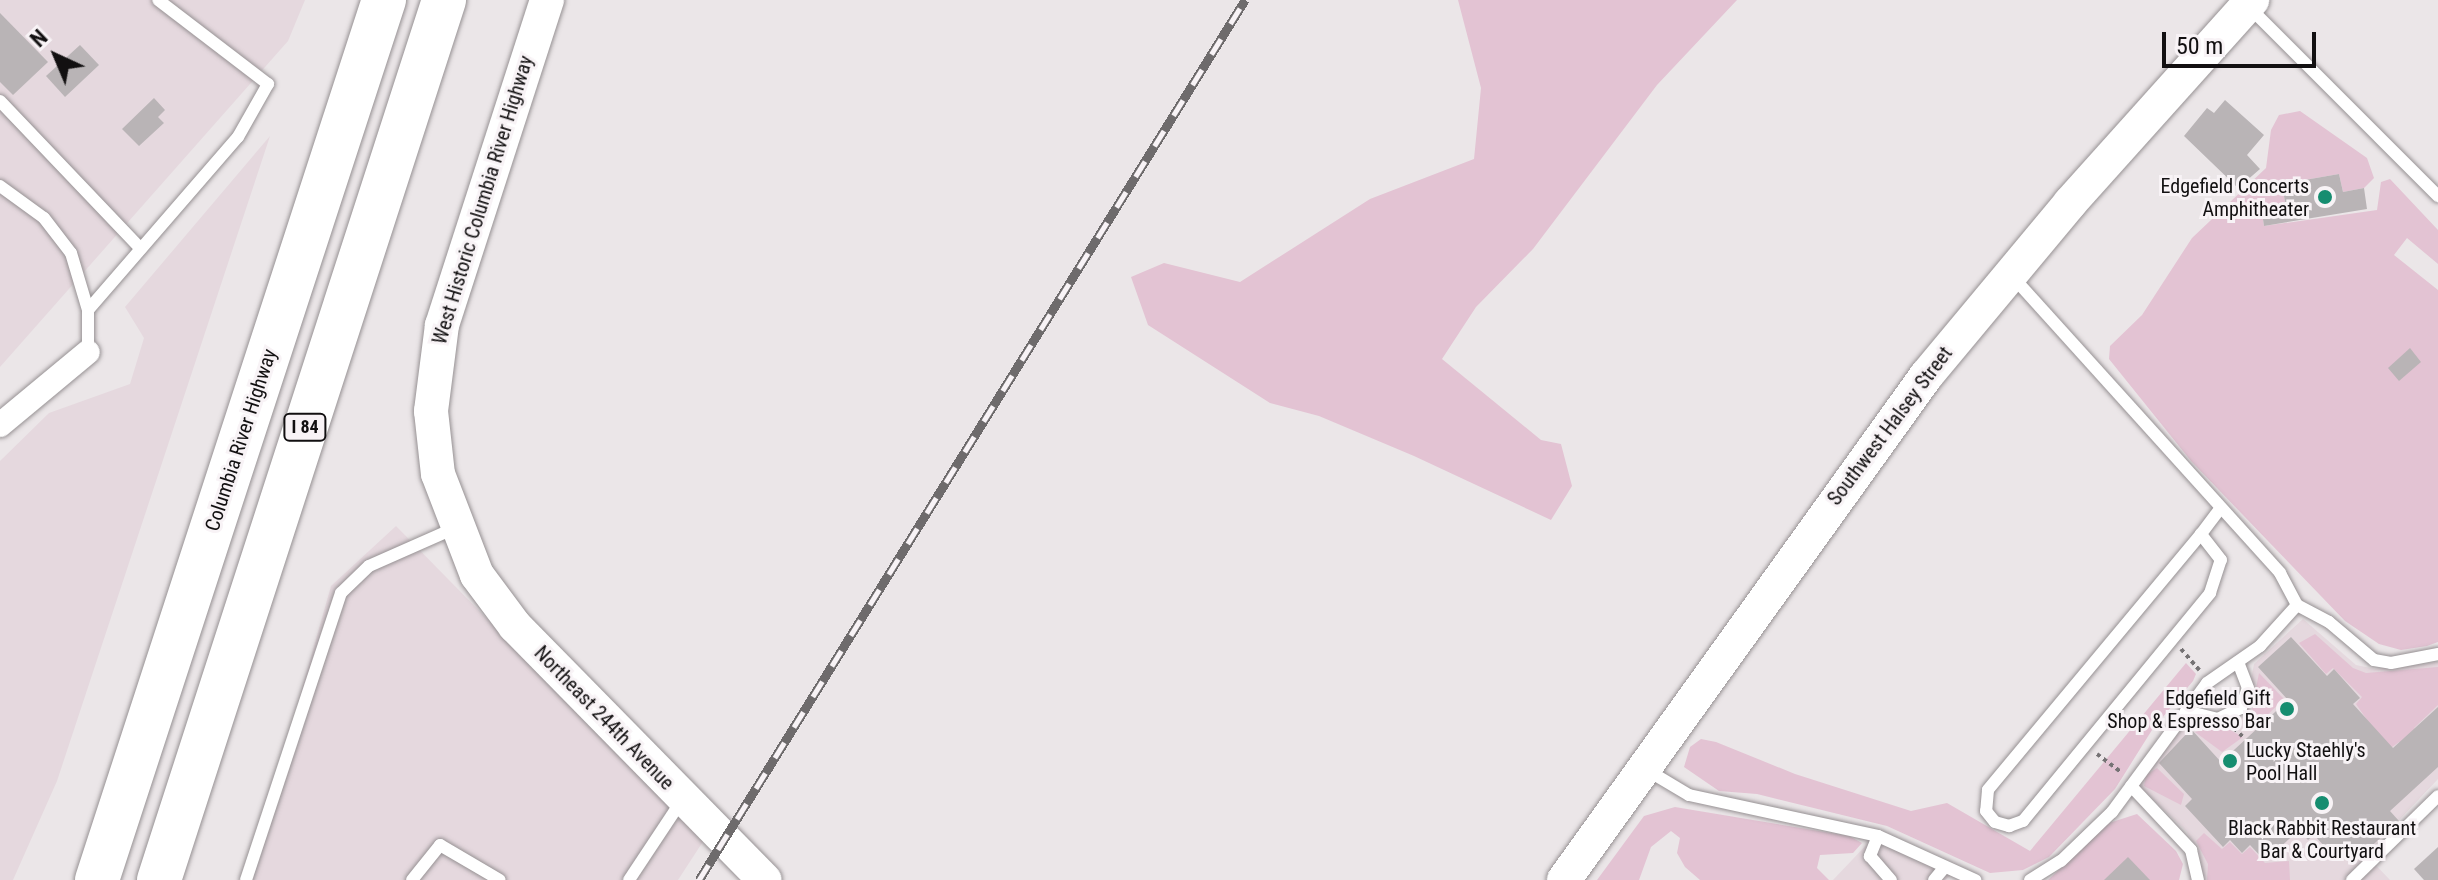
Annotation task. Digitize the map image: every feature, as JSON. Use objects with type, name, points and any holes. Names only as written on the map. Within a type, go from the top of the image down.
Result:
[{"type":"highway","name":"Columbia River Highway","points":[[97,880],[384,0]]},
{"type":"highway","name":"I 84","points":[[163,871],[444,0]]},
{"type":"highway","points":[[84,880],[119,813]]},
{"type":"street","name":"West Historic Columbia River Highway","points":[[458,535],[433,441],[436,350],[547,0]]},
{"type":"street","name":"Southwest Halsey Street","points":[[1564,880],[1823,513],[2010,274],[2250,2]]},
{"type":"street","points":[[0,425],[88,352]]},
{"type":"street","name":"Northeast 244th Avenue","points":[[458,535],[515,626],[682,800],[765,880]]},
{"type":"lane","points":[[88,310],[238,137],[268,84],[158,0]]},
{"type":"lane","points":[[2250,2],[2438,196]]},
{"type":"lane","points":[[0,101],[141,249]]},
{"type":"lane","points":[[0,186],[44,218],[71,253],[88,310],[88,352]]},
{"type":"lane","points":[[2010,274],[2280,573],[2297,605],[2329,622],[2374,660],[2391,663],[2438,654]]},
{"type":"lane","points":[[2201,534],[2221,560],[2218,580],[2023,821],[2009,826],[1990,818],[1985,804],[1988,790],[2220,509]]},
{"type":"lane","points":[[246,880],[341,593],[369,566],[458,535]]},
{"type":"lane","points":[[2030,880],[2079,845],[2207,683],[2238,662],[2285,622],[2297,605]]},
{"type":"lane","points":[[2186,711],[2218,719],[2241,708],[2248,688],[2238,662]]},
{"type":"lane","points":[[1643,768],[1689,795],[1878,836],[1975,880]]},
{"type":"lane","points":[[2127,781],[2191,850],[2198,880]]},
{"type":"lane","points":[[2352,880],[2438,796]]},
{"type":"lane","points":[[629,880],[682,800]]},
{"type":"lane","points":[[1878,836],[1870,856],[1891,880]]},
{"type":"lane","points":[[412,880],[440,845],[500,880]]},
{"type":"lane","points":[[1934,880],[1945,867]]},
{"type":"path","points":[[2172,638],[2200,671]]},
{"type":"path","points":[[2232,726],[2244,738]]},
{"type":"path","points":[[2084,744],[2127,781]]},
{"type":"shaded area","points":[[0,0],[305,0],[288,41],[0,367]]},
{"type":"shaded area","points":[[1458,0],[1737,0],[1657,85],[1533,249],[1476,307],[1442,359],[1541,440],[1561,444],[1572,486],[1551,520],[1319,416],[1270,403],[1148,325],[1131,277],[1164,263],[1240,282],[1370,199],[1474,159],[1481,88]]},
{"type":"shaded area","points":[[2300,111],[2367,158],[2374,178],[2364,188],[2343,192],[2339,174],[2282,184],[2285,202],[2261,207],[2264,226],[2377,210],[2381,182],[2390,179],[2438,230],[2438,264],[2407,238],[2394,255],[2438,290],[2438,642],[2427,646],[2401,650],[2379,644],[2345,621],[2191,461],[2109,359],[2110,346],[2142,315],[2192,238],[2266,168],[2271,130],[2279,115]]},
{"type":"shaded area","points":[[270,136],[57,781],[13,880],[0,880],[0,461],[49,413],[130,384],[144,338],[125,307]]},
{"type":"shaded area","points":[[396,526],[704,840],[678,880],[248,880],[331,586]]},
{"type":"shaded area","points":[[2303,619],[2356,665],[2375,669],[2438,662],[2438,779],[2366,855],[2390,880],[2203,880],[2199,851],[2186,831],[2138,785],[2149,764],[2187,724],[2228,724],[2244,716],[2254,664]]},
{"type":"shaded area","points":[[2315,634],[2353,668],[2366,673],[2438,667],[2438,705],[2414,728],[2422,737],[2407,750],[2399,742],[2388,750],[2356,704],[2362,697],[2333,668],[2326,674],[2299,643]]},
{"type":"shaded area","points":[[2186,663],[2196,674],[2193,681],[2152,730],[2115,789],[2049,857],[2023,870],[1990,873],[1887,826],[1757,794],[1719,791],[1684,767],[1690,747],[1701,739],[1716,742],[1795,774],[1911,811],[1947,803],[2030,851]]},
{"type":"shaded area","points":[[2259,673],[2284,699],[2260,722],[2252,709]]},
{"type":"shaded area","points":[[2230,730],[2243,737],[2222,752],[2195,732]]},
{"type":"shaded area","points":[[2157,768],[2184,794],[2181,805],[2144,786],[2146,775]]},
{"type":"shaded area","points":[[1675,807],[1849,836],[1862,843],[1853,853],[1820,855],[1817,868],[1829,880],[1700,880],[1685,867],[1677,853],[1680,838],[1671,831],[1651,847],[1639,880],[1597,880],[1644,816]]},
{"type":"shaded area","points":[[2137,814],[2176,851],[2183,864],[2179,880],[2048,880],[2109,823]]},
{"type":"shaded area","points":[[2204,833],[2222,849],[2230,842],[2242,854],[2250,847],[2265,863],[2289,861],[2290,880],[2207,880],[2208,864],[2196,841]]},
{"type":"shaded area","points":[[1872,839],[1951,875],[1945,880],[1833,880]]},
{"type":"building","points":[[0,13],[48,62],[13,95],[0,82]]},
{"type":"building","points":[[80,45],[99,65],[65,97],[46,76]]},
{"type":"building","points":[[154,98],[165,110],[158,117],[164,123],[139,146],[122,129]]},
{"type":"building","points":[[2225,100],[2264,135],[2247,155],[2260,169],[2238,188],[2184,136],[2207,108],[2214,113]]},
{"type":"building","name":"Edgefield Concerts Amphitheater","points":[[2339,174],[2343,192],[2364,188],[2367,209],[2264,226],[2261,206],[2285,202],[2282,184]]},
{"type":"building","points":[[2410,348],[2421,362],[2399,381],[2388,368]]},
{"type":"building","points":[[2291,637],[2327,676],[2334,669],[2360,698],[2353,704],[2393,748],[2438,707],[2438,767],[2390,811],[2399,821],[2364,853],[2356,844],[2338,861],[2314,835],[2308,840],[2299,830],[2265,861],[2250,845],[2242,853],[2230,840],[2223,847],[2185,806],[2192,799],[2159,763],[2191,729],[2221,762],[2288,700],[2258,667]]},
{"type":"building","points":[[2438,847],[2438,880],[2424,880],[2414,869]]},
{"type":"building","points":[[2128,857],[2150,880],[2104,880]]},
{"type":"railway","points":[[699,880],[1245,0]]},
{"type":"place","name":"Edgefield Concerts Amphitheater","points":[[2325,197]]},
{"type":"place","name":"Edgefield Gift Shop & Espresso Bar","points":[[2287,709]]},
{"type":"place","name":"Lucky Staehly's Pool Hall","points":[[2230,761]]},
{"type":"place","name":"Black Rabbit Restaurant Bar & Courtyard","points":[[2322,803]]}]
